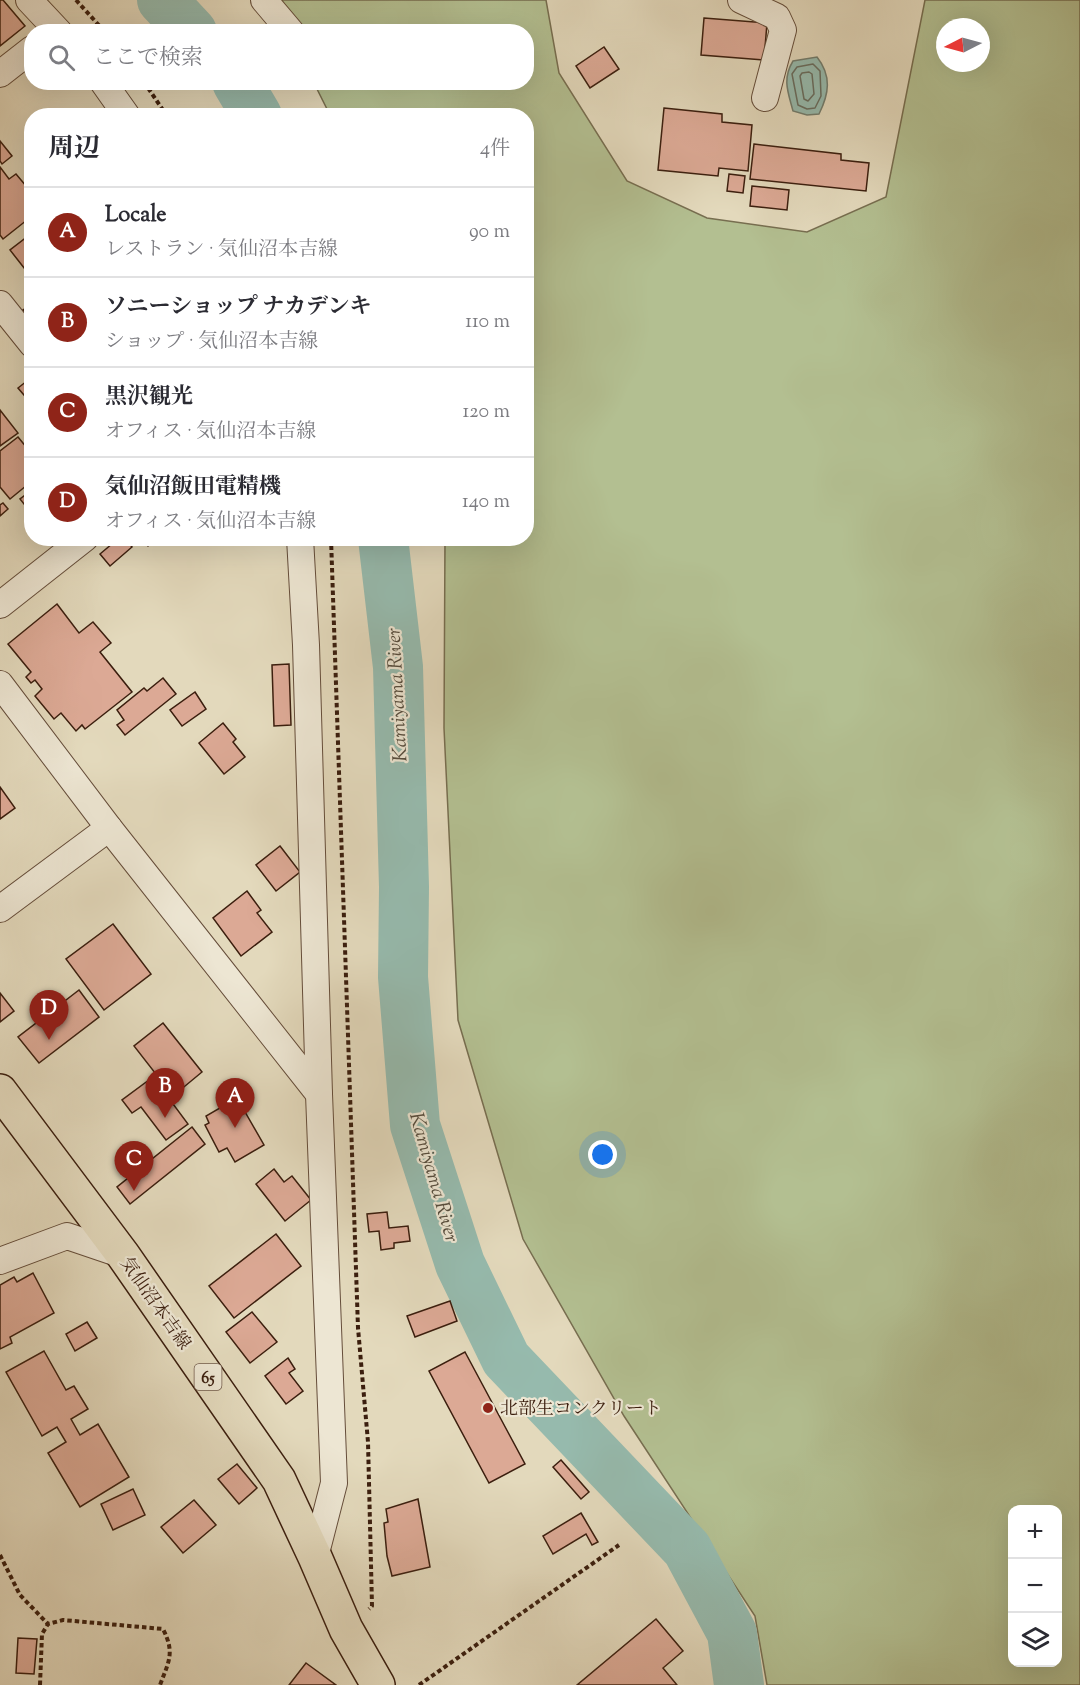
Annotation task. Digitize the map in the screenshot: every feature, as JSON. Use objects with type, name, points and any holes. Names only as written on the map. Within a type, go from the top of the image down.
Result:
[{"type":"main road","name":"気仙沼本吉線","points":[[0,1091],[123,1255],[279,1480],[346,1629],[378,1685]]},
{"type":"street","points":[[29,0],[51,24]]},
{"type":"street","points":[[264,0],[284,24]]},
{"type":"street","points":[[741,0],[777,17],[783,30],[765,98]]},
{"type":"street","points":[[0,74],[24,55]]},
{"type":"street","points":[[109,90],[121,108]]},
{"type":"street","points":[[0,304],[24,334]]},
{"type":"street","points":[[0,605],[75,546]]},
{"type":"street","points":[[300,546],[306,645],[319,1094],[334,1483],[315,1557]]},
{"type":"street","points":[[0,684],[109,828],[319,1094]]},
{"type":"street","points":[[0,909],[109,828]]},
{"type":"street","points":[[0,1261],[67,1236],[123,1255]]},
{"type":"path","points":[[76,0],[98,24]]},
{"type":"path","points":[[149,90],[162,108]]},
{"type":"path","points":[[331,546],[358,1328],[368,1442],[372,1606],[346,1629]]},
{"type":"path","points":[[419,1685],[619,1545]]},
{"type":"path","points":[[0,1556],[20,1595],[48,1624]]},
{"type":"path","points":[[40,1685],[42,1634],[48,1624],[63,1620],[163,1629],[171,1644],[169,1662],[160,1685]]},
{"type":"green space","points":[[272,0],[546,0],[559,73],[627,181],[707,218],[807,232],[886,197],[925,0],[1080,0],[1080,1685],[767,1685],[755,1616],[624,1416],[523,1239],[458,1020],[444,728],[445,546],[534,546],[534,108],[326,108],[318,90],[534,90],[534,24],[284,24]]},
{"type":"water","points":[[817,57],[827,78],[827,92],[819,114],[807,115],[793,111],[787,80],[793,61]]},
{"type":"building","points":[[0,0],[3,0],[24,27],[0,46]]},
{"type":"building","points":[[704,18],[767,23],[764,60],[701,55]]},
{"type":"building","points":[[604,47],[619,69],[590,88],[576,66]]},
{"type":"building","points":[[664,108],[722,114],[722,122],[752,125],[748,171],[719,168],[718,176],[658,170]]},
{"type":"building","points":[[0,141],[12,156],[2,164],[0,161]]},
{"type":"building","points":[[754,144],[841,154],[841,160],[869,163],[866,191],[750,179]]},
{"type":"building","points":[[0,167],[9,179],[16,174],[24,184],[24,222],[3,239],[0,235]]},
{"type":"building","points":[[729,174],[745,176],[743,193],[727,191]]},
{"type":"building","points":[[752,186],[789,190],[787,210],[750,206]]},
{"type":"building","points":[[24,239],[24,268],[10,250]]},
{"type":"building","points":[[24,383],[24,395],[18,388]]},
{"type":"building","points":[[0,410],[18,433],[0,446]]},
{"type":"building","points":[[18,437],[24,444],[24,488],[10,499],[0,487],[0,451]]},
{"type":"building","points":[[3,503],[8,509],[0,516],[0,505]]},
{"type":"building","points":[[110,546],[132,547],[110,566],[100,554]]},
{"type":"building","points":[[57,604],[79,633],[93,622],[111,643],[100,652],[132,692],[85,729],[82,725],[76,731],[61,713],[54,719],[35,696],[42,689],[35,680],[31,683],[26,677],[31,672],[8,644]]},
{"type":"building","points":[[289,664],[291,725],[274,726],[272,665]]},
{"type":"building","points":[[163,678],[176,694],[125,735],[117,725],[124,720],[117,710],[144,688],[147,691]]},
{"type":"building","points":[[195,692],[206,709],[182,726],[170,710]]},
{"type":"building","points":[[223,723],[236,739],[233,742],[245,757],[224,774],[199,743]]},
{"type":"building","points":[[0,787],[15,808],[0,819]]},
{"type":"building","points":[[280,846],[300,872],[276,891],[256,865]]},
{"type":"building","points":[[247,891],[261,910],[257,913],[272,932],[241,956],[213,918]]},
{"type":"building","points":[[113,924],[151,974],[104,1010],[66,959]]},
{"type":"building","points":[[79,990],[99,1017],[39,1063],[18,1037]]},
{"type":"building","points":[[0,993],[14,1011],[0,1022]]},
{"type":"building","points":[[163,1023],[202,1072],[173,1096],[134,1046]]},
{"type":"building","points":[[153,1077],[188,1124],[166,1140],[141,1107],[132,1113],[122,1100]]},
{"type":"building","points":[[237,1098],[264,1145],[235,1162],[227,1148],[219,1152],[205,1125],[209,1123],[206,1116]]},
{"type":"building","points":[[192,1127],[205,1144],[130,1204],[117,1187]]},
{"type":"building","points":[[274,1169],[284,1182],[292,1176],[311,1200],[285,1221],[256,1184]]},
{"type":"building","points":[[387,1212],[389,1228],[408,1226],[410,1241],[394,1243],[394,1248],[381,1250],[379,1231],[369,1232],[367,1214]]},
{"type":"building","points":[[276,1234],[301,1266],[234,1318],[209,1286]]},
{"type":"building","points":[[33,1273],[54,1313],[10,1337],[12,1343],[0,1349],[0,1285],[14,1277],[17,1282]]},
{"type":"building","points":[[450,1301],[457,1321],[415,1337],[407,1316]]},
{"type":"building","points":[[252,1312],[277,1342],[250,1363],[226,1332]]},
{"type":"building","points":[[87,1322],[97,1338],[75,1351],[66,1334]]},
{"type":"building","points":[[44,1351],[66,1390],[74,1386],[88,1409],[71,1419],[80,1435],[98,1424],[129,1477],[80,1507],[48,1453],[66,1442],[57,1427],[42,1436],[6,1372]]},
{"type":"building","points":[[465,1352],[525,1464],[489,1483],[429,1371]]},
{"type":"building","points":[[288,1358],[295,1369],[289,1373],[303,1391],[286,1404],[265,1376]]},
{"type":"building","points":[[561,1460],[589,1492],[581,1499],[553,1467]]},
{"type":"building","points":[[237,1464],[257,1488],[239,1504],[218,1479]]},
{"type":"building","points":[[133,1489],[145,1515],[113,1530],[101,1504]]},
{"type":"building","points":[[418,1499],[430,1567],[392,1576],[387,1556],[384,1523],[388,1522],[386,1509]]},
{"type":"building","points":[[194,1500],[216,1525],[183,1553],[161,1527]]},
{"type":"building","points":[[581,1513],[598,1542],[592,1545],[586,1534],[553,1554],[543,1536]]},
{"type":"building","points":[[656,1619],[683,1651],[663,1668],[677,1685],[577,1685]]},
{"type":"building","points":[[18,1638],[37,1639],[34,1674],[16,1673]]},
{"type":"building","points":[[306,1663],[336,1685],[289,1685]]},
{"type":"waterway","name":"Kamiyama River","points":[[162,0],[184,24]]},
{"type":"waterway","name":"Kamiyama River","points":[[242,90],[252,108]]},
{"type":"waterway","name":"Kamiyama River","points":[[384,546],[398,667],[404,887],[403,977],[415,1125],[460,1264],[506,1359],[687,1549],[732,1633],[739,1685]]},
{"type":"place","name":"気仙沼飯田電精機","points":[[49,1040]]},
{"type":"place","name":"ソニーショップ ナカデンキ","points":[[165,1118]]},
{"type":"place","name":"Locale","points":[[235,1128]]},
{"type":"place","name":"黒沢観光","points":[[134,1191]]},
{"type":"place","name":"北部生コンクリート","points":[[488,1408]]}]
